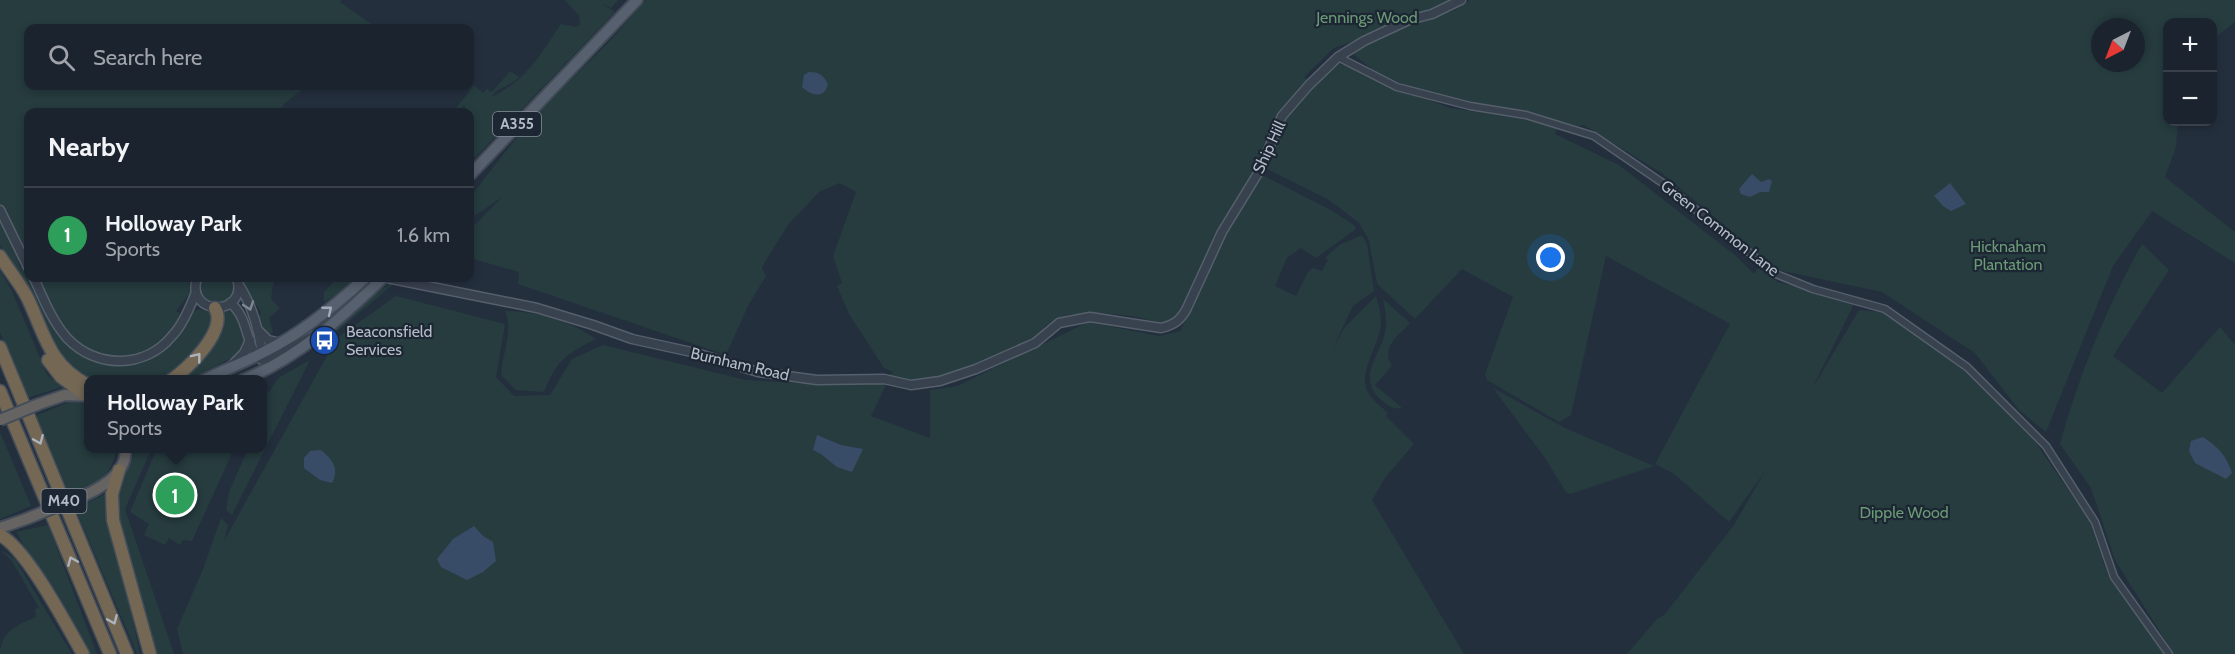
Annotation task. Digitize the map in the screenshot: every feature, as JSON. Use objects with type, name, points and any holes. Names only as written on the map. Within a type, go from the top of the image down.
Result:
[{"type":"highway","points":[[0,256],[9,271],[50,365],[68,383],[84,391]]},
{"type":"highway","points":[[178,375],[195,361],[205,347],[218,315],[211,307]]},
{"type":"highway","name":"M40","points":[[0,347],[127,654]]},
{"type":"highway","name":"M40","points":[[0,391],[110,654]]},
{"type":"highway","points":[[0,420],[65,395],[84,392]]},
{"type":"highway","points":[[126,453],[112,494],[113,520],[150,654]]},
{"type":"highway","points":[[0,528],[104,486],[119,470]]},
{"type":"highway","points":[[0,535],[12,543],[24,558],[83,654]]},
{"type":"main road","name":"A355","points":[[474,171],[637,0]]},
{"type":"main road","points":[[214,375],[260,356],[281,343],[325,312],[359,282]]},
{"type":"main road","points":[[258,374],[285,359],[319,334],[379,282]]},
{"type":"street","name":"Ship Hill","points":[[1059,323],[1090,317],[1161,328],[1169,326],[1183,316],[1222,231],[1260,170],[1282,116],[1338,57],[1364,41],[1409,20],[1432,14],[1461,0]]},
{"type":"street","name":"Green Common Lane","points":[[1338,57],[1397,87],[1470,106],[1526,115],[1593,136],[1664,184],[1776,274],[1813,289],[1885,309],[1967,367],[2046,446],[2095,522],[2114,577],[2169,654]]},
{"type":"street","points":[[0,210],[24,259]]},
{"type":"street","points":[[36,282],[44,301],[73,344],[96,357],[113,362],[132,361],[149,355],[172,337],[196,292],[197,282]]},
{"type":"street","points":[[184,318],[192,309],[230,303],[238,292],[238,282]]},
{"type":"street","points":[[238,282],[248,301],[256,328],[260,356],[258,374]]},
{"type":"street","points":[[366,293],[388,282]]},
{"type":"street","name":"Burnham Road","points":[[420,282],[439,289],[537,308],[632,339],[696,353],[758,372],[817,380],[884,380],[911,385],[940,381],[976,369],[1035,343],[1059,323]]},
{"type":"street","points":[[196,292],[198,297],[211,307]]},
{"type":"street","points":[[230,303],[239,311],[260,356]]},
{"type":"street","points":[[256,328],[268,340],[281,343]]},
{"type":"street","points":[[260,356],[271,358],[319,334]]},
{"type":"street","points":[[229,368],[246,349],[250,336]]},
{"type":"green space","points":[[0,0],[341,0],[340,2],[371,24],[24,24],[24,90],[302,90],[282,108],[24,108],[24,251],[0,206]]},
{"type":"green space","points":[[565,0],[618,0],[611,8],[601,3],[615,12],[474,159],[474,108],[465,108],[464,105],[462,108],[456,108],[470,90],[474,90],[474,85],[483,93],[487,89],[492,92],[510,71],[519,77],[491,97],[514,83],[531,66],[561,24],[576,27],[580,25],[579,16]]},
{"type":"green space","name":"Jennings Wood","points":[[646,0],[1453,0],[1444,6],[1409,16],[1366,37],[1334,48],[1304,77],[1308,80],[1283,108],[1274,122],[1252,178],[1180,315],[1165,326],[1142,318],[1111,314],[1066,316],[1056,319],[1024,345],[998,357],[949,375],[905,382],[888,376],[893,372],[884,368],[849,314],[837,286],[842,283],[833,256],[856,192],[840,183],[819,192],[788,225],[762,267],[766,276],[748,306],[726,355],[518,284],[519,272],[474,259],[474,226],[502,197],[474,216],[474,192],[532,118],[607,44]]},
{"type":"green space","name":"Hicknaham Plantation","points":[[1470,0],[2235,0],[2235,22],[2217,36],[2217,18],[2163,18],[2163,126],[2178,126],[2176,147],[2165,177],[2235,232],[2235,263],[2152,211],[2113,266],[2046,432],[2019,410],[1975,353],[1882,292],[1778,270],[1663,174],[1584,125],[1578,126],[1447,99],[1416,90],[1374,71],[1352,53],[1409,25],[1456,10]]},
{"type":"green space","name":"Dipple Wood","points":[[1338,64],[1346,65],[1371,78],[1450,108],[1557,126],[1555,134],[1619,165],[1736,256],[1754,274],[1759,267],[1777,282],[1835,296],[1854,304],[1812,389],[1859,310],[1883,312],[1960,367],[2034,440],[2089,520],[2109,578],[2167,654],[1627,654],[1656,620],[1665,614],[1734,525],[1765,471],[1729,522],[1673,473],[1655,464],[1730,324],[1606,256],[1571,415],[1559,422],[1487,380],[1485,374],[1513,297],[1462,269],[1415,319],[1377,284],[1369,240],[1358,222],[1329,200],[1267,169],[1287,117],[1306,93]]},
{"type":"green space","points":[[1264,176],[1331,210],[1354,225],[1356,229],[1316,258],[1301,248],[1287,258],[1275,286],[1296,296],[1308,272],[1313,268],[1322,271],[1328,260],[1325,258],[1339,245],[1362,235],[1367,244],[1374,291],[1353,306],[1332,350],[1344,328],[1376,296],[1381,324],[1367,368],[1365,385],[1372,398],[1388,413],[1386,416],[1414,444],[1385,478],[1372,500],[1464,654],[183,654],[177,629],[203,569],[221,518],[228,525],[224,541],[337,338],[396,296],[505,324],[496,377],[514,396],[550,395],[572,359],[603,345],[746,380],[817,384],[887,383],[871,416],[930,438],[930,390],[957,386],[1088,322],[1159,336],[1180,331],[1199,295],[1230,224],[1247,201],[1259,178]]},
{"type":"green space","points":[[0,218],[18,254],[19,265],[24,268],[24,282],[32,282],[59,334],[103,363],[129,366],[158,356],[173,343],[190,315],[198,309],[210,312],[213,319],[201,346],[168,375],[84,375],[84,377],[56,352],[0,245]]},
{"type":"green space","points":[[2142,244],[2169,270],[2113,356],[2162,393],[2220,327],[2235,345],[2235,654],[2174,654],[2115,560],[2091,488],[2060,444],[2095,341]]},
{"type":"green space","points":[[0,271],[12,291],[47,375],[62,387],[27,398],[0,332]]},
{"type":"green space","points":[[40,282],[189,282],[191,292],[176,311],[180,313],[175,327],[156,347],[129,357],[114,358],[86,350],[77,344],[63,328]]},
{"type":"green space","points":[[201,282],[233,282],[234,289],[225,301],[217,303],[203,297],[200,289]]},
{"type":"green space","points":[[243,282],[273,282],[271,299],[280,308],[269,318],[273,333],[267,335],[261,327],[259,317],[261,313]]},
{"type":"green space","points":[[333,282],[350,282],[324,302],[324,292]]},
{"type":"green space","points":[[390,283],[395,283],[335,333],[333,331],[344,319]]},
{"type":"green space","points":[[1383,299],[1410,323],[1389,348],[1389,360],[1392,366],[1375,385],[1402,408],[1391,407],[1381,400],[1373,390],[1370,381],[1373,362],[1385,333],[1386,319]]},
{"type":"green space","points":[[230,309],[236,310],[246,337],[244,345],[238,354],[199,375],[182,375],[220,313]]},
{"type":"green space","points":[[505,311],[553,318],[596,339],[577,349],[558,365],[544,392],[516,390],[501,375],[508,334]]},
{"type":"green space","points":[[310,360],[267,445],[267,393],[278,378]]},
{"type":"green space","points":[[1493,388],[1565,428],[1654,466],[1570,494],[1566,492],[1545,458]]},
{"type":"green space","points":[[69,402],[84,403],[84,453],[115,453],[111,466],[101,480],[86,489],[69,493],[35,416]]},
{"type":"green space","points":[[0,432],[31,506],[0,519]]},
{"type":"green space","points":[[134,453],[150,453],[125,509],[174,654],[156,654],[115,512],[115,494]]},
{"type":"green space","points":[[155,453],[232,453],[192,541],[183,540],[180,545],[169,538],[165,545],[144,535],[149,524],[130,512]]},
{"type":"green space","points":[[246,453],[263,453],[232,515],[226,510],[229,492]]},
{"type":"green space","points":[[106,494],[140,654],[137,654],[75,508]]},
{"type":"green space","points":[[48,525],[97,654],[89,654],[16,532]]},
{"type":"green space","points":[[0,549],[15,559],[72,654],[0,654],[7,634],[17,626],[36,617],[35,609],[39,608],[12,561]]},
{"type":"water","points":[[809,72],[819,73],[828,84],[821,94],[813,94],[802,87],[804,75]]},
{"type":"water","points":[[1752,174],[1761,182],[1769,179],[1772,181],[1769,192],[1760,192],[1750,197],[1741,194],[1739,189]]},
{"type":"water","points":[[1950,183],[1966,204],[1951,211],[1934,196]]},
{"type":"water","points":[[817,435],[841,445],[863,449],[852,472],[837,467],[813,450]]},
{"type":"water","points":[[2203,437],[2217,448],[2227,461],[2232,473],[2226,479],[2195,463],[2189,451],[2191,441]]},
{"type":"water","points":[[321,450],[334,465],[335,473],[332,483],[320,480],[304,468],[304,458],[310,451]]},
{"type":"water","points":[[474,526],[483,536],[493,542],[496,561],[483,572],[467,580],[441,567],[437,559],[453,539]]},
{"type":"place","name":"Beaconsfield Services","points":[[325,340]]},
{"type":"place","name":"Holloway Park","points":[[175,495]]}]
